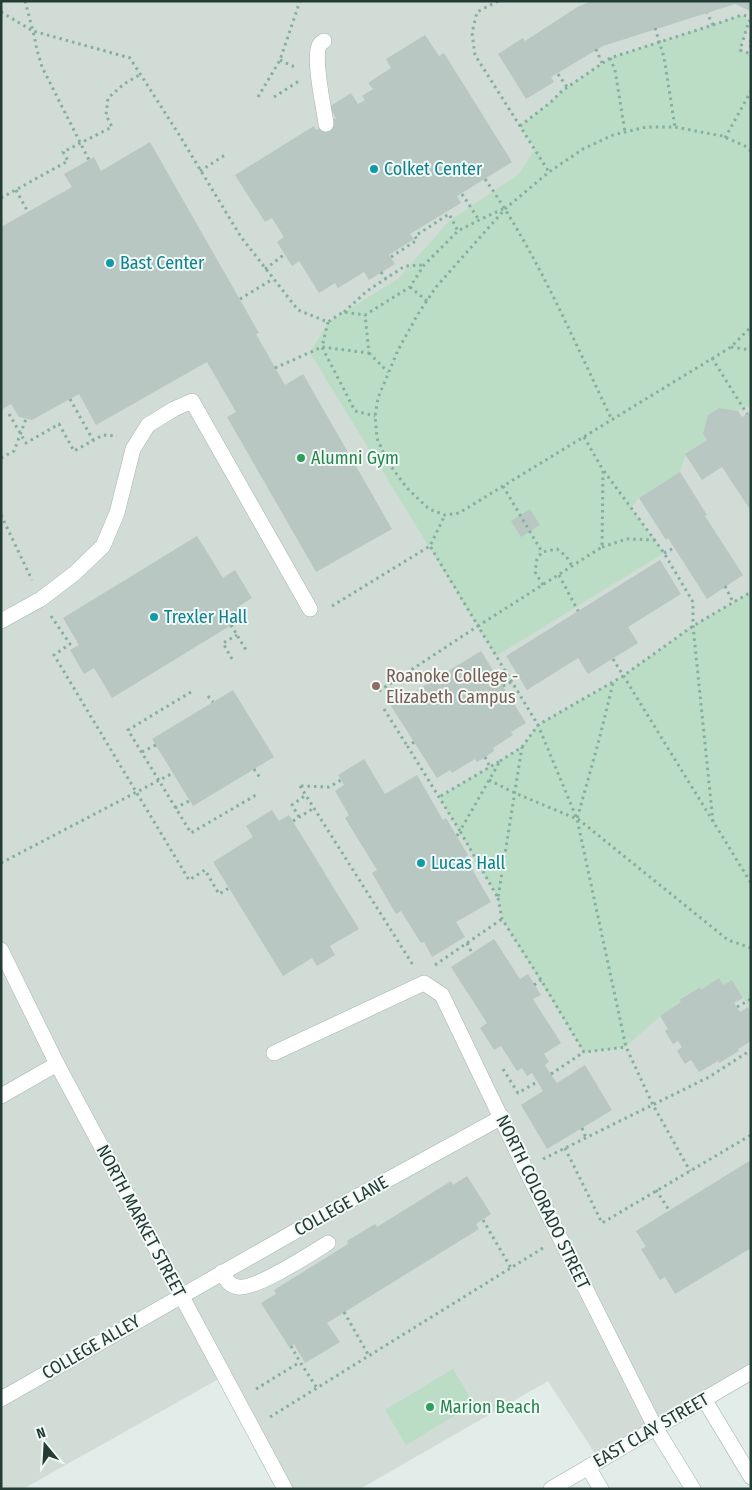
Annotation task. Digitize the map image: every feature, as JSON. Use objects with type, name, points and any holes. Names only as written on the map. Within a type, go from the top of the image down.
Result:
[{"type":"street","points":[[324,41],[318,46],[317,60],[326,124]]},
{"type":"street","points":[[1,621],[41,600],[76,573],[103,546],[117,513],[133,449],[148,425],[174,408],[192,401],[310,609]]},
{"type":"street","name":"NORTH MARKET STREET","points":[[1,950],[57,1064],[285,1489]]},
{"type":"street","points":[[274,1054],[424,983]]},
{"type":"street","name":"NORTH COLORADO STREET","points":[[424,983],[442,995],[655,1427],[693,1489]]},
{"type":"street","points":[[1,1096],[57,1064]]},
{"type":"street","name":"COLLEGE LANE","points":[[181,1296],[502,1117]]},
{"type":"street","points":[[222,1272],[228,1283],[240,1288],[260,1282],[328,1243]]},
{"type":"street","name":"COLLEGE ALLEY","points":[[1,1399],[181,1296]]},
{"type":"street","name":"EAST CLAY STREET","points":[[551,1489],[751,1372]]},
{"type":"street","points":[[704,1399],[751,1477]]},
{"type":"street","points":[[588,1467],[601,1489]]},
{"type":"path","points":[[25,1],[42,67],[89,160]]},
{"type":"path","points":[[258,97],[280,60],[300,1]]},
{"type":"path","points":[[498,1],[477,12],[472,33],[475,55],[549,172]]},
{"type":"path","points":[[1,12],[34,31],[130,58],[241,237],[298,310],[328,322]]},
{"type":"path","points":[[707,13],[713,25]]},
{"type":"path","points":[[520,126],[567,88],[610,58],[742,15],[751,17]]},
{"type":"path","points":[[751,22],[749,21],[740,50],[751,54]]},
{"type":"path","points":[[656,28],[664,57],[675,128]]},
{"type":"path","points":[[751,40],[749,46],[751,46]]},
{"type":"path","points":[[596,49],[602,62]]},
{"type":"path","points":[[610,58],[615,70],[626,132]]},
{"type":"path","points":[[1,198],[68,161],[63,152],[112,127],[106,115],[108,98],[124,84],[140,74]]},
{"type":"path","points":[[558,74],[567,88]]},
{"type":"path","points":[[274,97],[287,89]]},
{"type":"path","points":[[725,138],[751,91]]},
{"type":"path","points":[[751,151],[746,146],[725,138],[675,128],[646,127],[613,134],[583,149],[549,172],[506,208],[436,287],[398,350],[378,398],[375,416],[377,438],[387,461],[407,488],[429,509],[445,515],[459,513],[731,346],[751,327]]},
{"type":"path","points":[[200,171],[225,155]]},
{"type":"path","points":[[485,179],[506,208],[550,291],[612,420]]},
{"type":"path","points":[[16,190],[28,212]]},
{"type":"path","points":[[462,194],[479,220]]},
{"type":"path","points":[[343,312],[365,315],[410,286],[424,265],[458,231],[506,208]]},
{"type":"path","points":[[391,258],[417,240],[415,236],[449,214],[458,231]]},
{"type":"path","points":[[265,268],[285,254]]},
{"type":"path","points":[[375,416],[355,411],[322,347],[328,322],[343,312],[367,291],[405,266],[424,265]]},
{"type":"path","points":[[381,272],[386,279]]},
{"type":"path","points":[[240,299],[274,279]]},
{"type":"path","points":[[410,286],[427,301]]},
{"type":"path","points":[[365,315],[369,353]]},
{"type":"path","points":[[731,346],[751,350]]},
{"type":"path","points":[[275,368],[322,347],[369,353],[389,372]]},
{"type":"path","points":[[712,358],[747,414]]},
{"type":"path","points":[[70,399],[93,440]]},
{"type":"path","points":[[9,414],[26,443],[59,424],[74,451],[98,437]]},
{"type":"path","points":[[1,458],[14,451],[26,419]]},
{"type":"path","points":[[584,438],[603,470],[664,553],[693,602],[693,626],[713,822]]},
{"type":"path","points":[[602,547],[603,470]]},
{"type":"path","points":[[503,486],[542,552]]},
{"type":"path","points":[[1,515],[41,600],[70,644],[54,655],[189,880],[205,870],[219,894],[229,888]]},
{"type":"path","points":[[332,606],[430,546],[445,515]]},
{"type":"path","points":[[379,690],[602,547],[627,538],[655,540]]},
{"type":"path","points":[[430,546],[538,725],[577,819],[626,1047],[653,1105],[690,1171]]},
{"type":"path","points":[[664,553],[674,548]]},
{"type":"path","points":[[543,584],[535,572],[537,559],[542,552],[557,549],[566,556],[572,566]]},
{"type":"path","points":[[559,575],[578,611]]},
{"type":"path","points":[[725,586],[733,602]]},
{"type":"path","points":[[440,797],[522,747],[538,725],[623,676],[693,626],[751,592]]},
{"type":"path","points":[[231,625],[246,650]]},
{"type":"path","points":[[232,659],[223,644],[237,635]]},
{"type":"path","points":[[613,659],[751,883]]},
{"type":"path","points":[[503,686],[511,682]]},
{"type":"path","points":[[577,819],[613,682]]},
{"type":"path","points":[[191,692],[128,730],[191,833],[256,794]]},
{"type":"path","points":[[208,696],[213,702]]},
{"type":"path","points":[[384,709],[460,831],[498,898],[502,919],[584,1052]]},
{"type":"path","points":[[408,747],[414,742]]},
{"type":"path","points":[[142,752],[156,745]]},
{"type":"path","points":[[498,898],[522,747]]},
{"type":"path","points":[[485,757],[490,767]]},
{"type":"path","points":[[457,836],[500,762]]},
{"type":"path","points":[[254,769],[261,779]]},
{"type":"path","points":[[1,863],[173,773]]},
{"type":"path","points":[[341,780],[329,787],[300,786],[424,983]]},
{"type":"path","points":[[489,780],[577,819],[728,940],[751,948]]},
{"type":"path","points":[[299,817],[292,805],[306,796]]},
{"type":"path","points":[[176,808],[189,801]]},
{"type":"path","points":[[293,821],[314,808]]},
{"type":"path","points":[[453,952],[502,919]]},
{"type":"path","points":[[467,943],[472,953]]},
{"type":"path","points":[[534,985],[541,980]]},
{"type":"path","points":[[737,1007],[751,999]]},
{"type":"path","points":[[551,1074],[584,1052],[626,1047]]},
{"type":"path","points":[[526,1168],[709,1077],[751,1050]]},
{"type":"path","points":[[502,1066],[518,1093],[537,1082]]},
{"type":"path","points":[[582,1128],[586,1138]]},
{"type":"path","points":[[566,1148],[602,1223],[751,1135]]},
{"type":"path","points":[[656,1190],[669,1210]]},
{"type":"path","points":[[483,1220],[511,1268]]},
{"type":"path","points":[[253,1428],[560,1237]]},
{"type":"path","points":[[344,1312],[369,1356]]},
{"type":"path","points":[[291,1346],[317,1388]]},
{"type":"path","points":[[238,1401],[300,1362]]},
{"type":"shaded area","name":"Roanoke College - Elizabeth Campus","points":[[1,1],[751,1],[751,1372],[599,1460],[548,1381],[360,1489],[285,1489],[224,1376],[23,1489],[1,1489]]},
{"type":"green space","points":[[742,15],[749,21],[740,50],[751,54],[751,406],[743,407],[738,411],[719,408],[708,415],[703,433],[707,440],[686,454],[680,472],[639,498],[631,508],[664,553],[496,656],[310,353],[328,322],[399,278],[448,222],[519,174],[535,148],[520,126],[562,91],[610,58]]},
{"type":"green space","points":[[751,592],[751,1010],[732,980],[723,985],[719,979],[701,990],[699,987],[679,1000],[681,1002],[660,1016],[626,1047],[584,1052],[502,919],[498,898],[439,797],[522,747],[538,725],[623,676],[693,626]]},
{"type":"green space","name":"Marion Beach","points":[[453,1369],[474,1404],[406,1445],[385,1410]]},
{"type":"building","points":[[593,1],[751,1],[751,9],[750,11],[735,4],[603,46],[551,77],[554,82],[526,99],[498,54],[523,38],[525,41],[579,6]]},
{"type":"building","name":"Colket Center","points":[[425,35],[439,56],[444,53],[512,162],[457,196],[461,203],[410,234],[414,239],[389,255],[395,264],[369,280],[364,272],[338,288],[335,283],[319,293],[299,261],[292,266],[277,242],[284,237],[272,218],[265,222],[235,175],[314,126],[316,130],[336,118],[329,107],[351,93],[358,104],[365,100],[362,96],[373,89],[368,83],[391,68],[386,59]]},
{"type":"building","name":"Bast Center","points":[[150,142],[259,333],[256,334],[285,385],[303,374],[392,529],[316,572],[227,417],[236,412],[207,362],[96,425],[79,394],[32,420],[19,417],[11,404],[1,410],[1,227],[72,187],[64,174],[94,157],[101,171]]},
{"type":"building","points":[[719,408],[738,411],[742,417],[751,411],[751,511],[722,467],[702,480],[685,454],[707,440],[703,433],[708,415]]},
{"type":"building","points":[[680,472],[707,515],[705,516],[743,575],[707,599],[668,538],[666,540],[639,498]]},
{"type":"building","points":[[530,509],[540,525],[521,537],[511,521]]},
{"type":"building","name":"Trexler Hall","points":[[197,536],[223,578],[235,570],[252,598],[239,606],[246,616],[112,698],[94,668],[84,674],[70,650],[79,645],[63,618]]},
{"type":"building","points":[[660,560],[681,594],[628,627],[638,643],[588,674],[578,658],[527,690],[506,656]]},
{"type":"building","points":[[481,651],[526,723],[511,732],[513,735],[493,748],[494,751],[477,762],[475,759],[452,773],[450,770],[437,778],[391,706]]},
{"type":"building","points":[[233,690],[274,757],[193,806],[152,739]]},
{"type":"building","name":"Lucas Hall","points":[[364,759],[385,794],[417,775],[443,820],[446,818],[468,855],[465,857],[491,902],[456,922],[465,937],[432,957],[424,942],[421,943],[401,911],[396,914],[372,873],[377,870],[345,818],[349,815],[335,791],[344,785],[338,775]]},
{"type":"building","points":[[272,810],[279,821],[289,815],[359,929],[330,946],[335,955],[317,966],[312,958],[283,976],[213,862],[253,837],[246,826]]},
{"type":"building","points":[[494,939],[520,979],[528,974],[541,995],[533,999],[561,1043],[544,1054],[549,1062],[545,1065],[557,1083],[585,1065],[612,1110],[547,1149],[521,1105],[543,1091],[532,1073],[527,1076],[522,1068],[517,1071],[501,1046],[494,1050],[480,1028],[487,1023],[451,967]]},
{"type":"building","points":[[719,978],[723,985],[732,980],[743,998],[734,1003],[740,1012],[748,1007],[751,1011],[751,1041],[719,1063],[718,1061],[699,1072],[691,1060],[685,1064],[677,1051],[682,1047],[678,1041],[673,1044],[665,1031],[668,1029],[660,1016],[681,1002],[679,1000],[700,987],[701,990]]},
{"type":"building","points":[[751,1160],[751,1248],[675,1294],[665,1277],[660,1280],[641,1249],[646,1247],[636,1231]]},
{"type":"building","points":[[467,1176],[491,1214],[476,1224],[479,1229],[327,1323],[340,1342],[305,1363],[294,1344],[289,1347],[261,1303],[276,1294],[274,1290],[348,1244],[347,1241],[375,1224],[377,1227],[451,1181],[453,1185]]},
{"type":"place","name":"Colket Center","points":[[374,169]]},
{"type":"place","name":"Bast Center","points":[[110,263]]},
{"type":"place","name":"Alumni Gym","points":[[301,458]]},
{"type":"place","name":"Trexler Hall","points":[[154,617]]},
{"type":"place","name":"Roanoke College - Elizabeth Campus","points":[[376,686]]},
{"type":"place","name":"Lucas Hall","points":[[421,863]]},
{"type":"place","name":"Marion Beach","points":[[430,1407]]}]
